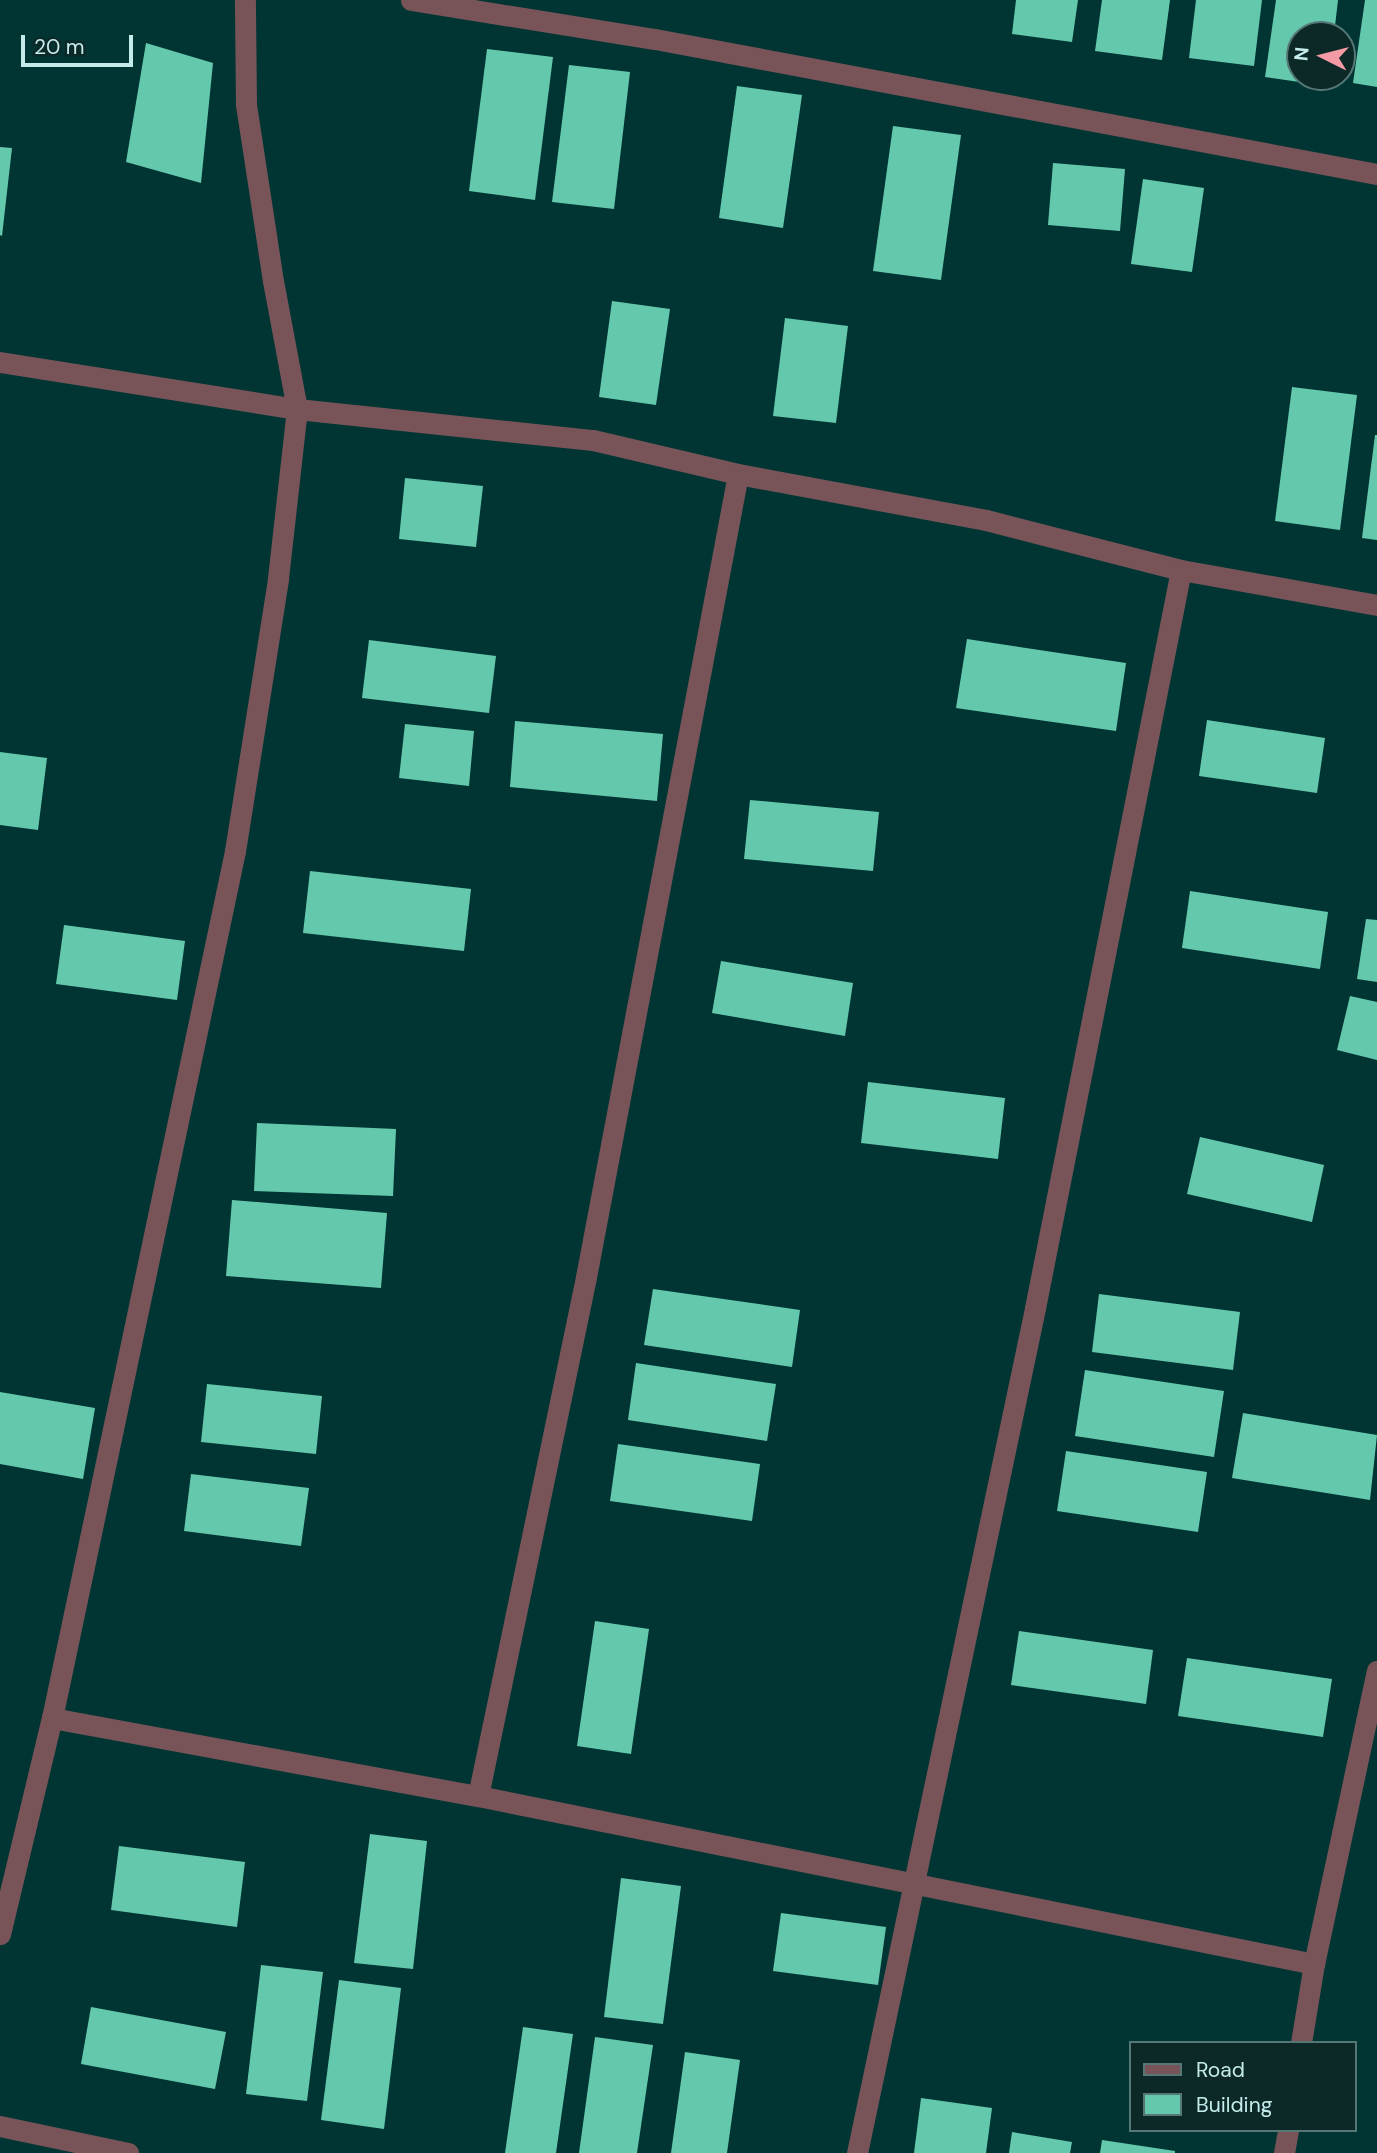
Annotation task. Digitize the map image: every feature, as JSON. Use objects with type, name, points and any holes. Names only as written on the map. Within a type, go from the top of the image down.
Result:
[{"type":"street","points":[[0,1934],[52,1718],[235,851],[278,578],[297,409],[273,281],[246,104],[245,0]]},
{"type":"street","points":[[411,0],[655,39],[1377,174]]},
{"type":"street","points":[[0,362],[297,409],[593,440],[738,474],[986,520],[1181,570],[1377,605]]},
{"type":"street","points":[[478,1796],[586,1277],[738,474]]},
{"type":"street","points":[[857,2153],[1038,1295],[1181,570]]},
{"type":"street","points":[[1301,2041],[1314,1964],[1377,1671]]},
{"type":"street","points":[[52,1718],[478,1796],[1314,1964]]},
{"type":"street","points":[[0,2126],[128,2153]]},
{"type":"street","points":[[1284,2153],[1288,2132]]},
{"type":"building","points":[[1016,0],[1078,0],[1072,42],[1012,34]]},
{"type":"building","points":[[1102,0],[1170,0],[1162,60],[1095,51]]},
{"type":"building","points":[[1196,0],[1262,0],[1254,66],[1189,58]]},
{"type":"building","points":[[1276,0],[1338,0],[1336,21],[1286,21],[1286,80],[1265,77]]},
{"type":"building","points":[[1365,0],[1377,0],[1377,87],[1356,84],[1356,62]]},
{"type":"building","points":[[146,43],[213,63],[201,183],[126,162]]},
{"type":"building","points":[[487,49],[553,57],[535,200],[469,191]]},
{"type":"building","points":[[569,65],[630,72],[614,209],[552,202]]},
{"type":"building","points":[[737,86],[802,95],[783,228],[719,218]]},
{"type":"building","points":[[893,126],[961,135],[941,280],[873,271]]},
{"type":"building","points":[[0,147],[12,148],[2,236],[0,235]]},
{"type":"building","points":[[1053,163],[1125,169],[1120,231],[1048,225]]},
{"type":"building","points":[[1143,179],[1204,188],[1192,272],[1131,264]]},
{"type":"building","points":[[612,301],[670,309],[656,405],[599,397]]},
{"type":"building","points":[[785,318],[848,326],[836,423],[773,416]]},
{"type":"building","points":[[1292,387],[1357,395],[1340,530],[1275,521]]},
{"type":"building","points":[[1377,435],[1377,540],[1362,538]]},
{"type":"building","points":[[405,478],[483,486],[476,547],[399,539]]},
{"type":"building","points":[[967,639],[1126,663],[1116,731],[956,708]]},
{"type":"building","points":[[369,640],[496,656],[489,713],[362,698]]},
{"type":"building","points":[[1207,720],[1325,738],[1317,793],[1199,776]]},
{"type":"building","points":[[515,721],[663,734],[657,801],[510,787]]},
{"type":"building","points":[[405,724],[474,731],[469,786],[399,778]]},
{"type":"building","points":[[0,752],[47,758],[38,830],[0,825]]},
{"type":"building","points":[[750,800],[879,812],[873,871],[744,859]]},
{"type":"building","points":[[310,871],[471,889],[464,951],[303,933]]},
{"type":"building","points":[[1190,891],[1328,912],[1320,969],[1182,948]]},
{"type":"building","points":[[1366,919],[1377,920],[1377,982],[1357,979]]},
{"type":"building","points":[[64,925],[185,941],[177,1000],[56,984]]},
{"type":"building","points":[[721,961],[853,983],[845,1036],[712,1013]]},
{"type":"building","points":[[1350,996],[1377,1002],[1377,1060],[1337,1050]]},
{"type":"building","points":[[868,1082],[1005,1098],[998,1159],[861,1143]]},
{"type":"building","points":[[257,1123],[396,1129],[393,1196],[254,1191]]},
{"type":"building","points":[[1200,1137],[1324,1165],[1312,1222],[1187,1194]]},
{"type":"building","points":[[232,1200],[387,1213],[381,1288],[226,1276]]},
{"type":"building","points":[[653,1289],[800,1310],[792,1367],[644,1345]]},
{"type":"building","points":[[1099,1294],[1240,1312],[1233,1370],[1092,1352]]},
{"type":"building","points":[[636,1363],[776,1384],[767,1441],[628,1420]]},
{"type":"building","points":[[1085,1370],[1224,1391],[1214,1457],[1075,1436]]},
{"type":"building","points":[[207,1384],[322,1396],[316,1454],[201,1442]]},
{"type":"building","points":[[0,1392],[95,1408],[83,1479],[0,1464]]},
{"type":"building","points":[[1243,1413],[1377,1435],[1370,1500],[1232,1478]]},
{"type":"building","points":[[618,1444],[760,1464],[752,1521],[610,1501]]},
{"type":"building","points":[[1066,1451],[1207,1472],[1198,1532],[1057,1511]]},
{"type":"building","points":[[191,1474],[309,1488],[301,1546],[184,1531]]},
{"type":"building","points":[[595,1621],[649,1629],[631,1754],[577,1746]]},
{"type":"building","points":[[1019,1631],[1153,1650],[1146,1704],[1011,1685]]},
{"type":"building","points":[[1187,1658],[1332,1679],[1323,1737],[1178,1716]]},
{"type":"building","points":[[370,1834],[427,1841],[413,1969],[354,1963]]},
{"type":"building","points":[[119,1846],[245,1862],[237,1927],[111,1910]]},
{"type":"building","points":[[621,1878],[681,1886],[663,2024],[604,2017]]},
{"type":"building","points":[[781,1913],[886,1927],[878,1985],[773,1971]]},
{"type":"building","points":[[261,1965],[323,1972],[307,2101],[246,2094]]},
{"type":"building","points":[[339,1980],[401,1988],[384,2129],[321,2120]]},
{"type":"building","points":[[91,2007],[226,2032],[215,2089],[81,2064]]},
{"type":"building","points":[[523,2027],[573,2034],[556,2153],[505,2153]]},
{"type":"building","points":[[595,2037],[653,2045],[637,2153],[579,2153]]},
{"type":"building","points":[[685,2052],[740,2060],[727,2153],[671,2153]]},
{"type":"building","points":[[921,2098],[992,2108],[986,2153],[914,2153]]},
{"type":"building","points":[[1012,2132],[1072,2142],[1070,2153],[1009,2153]]},
{"type":"building","points":[[1102,2140],[1175,2151],[1175,2153],[1100,2153]]}]
